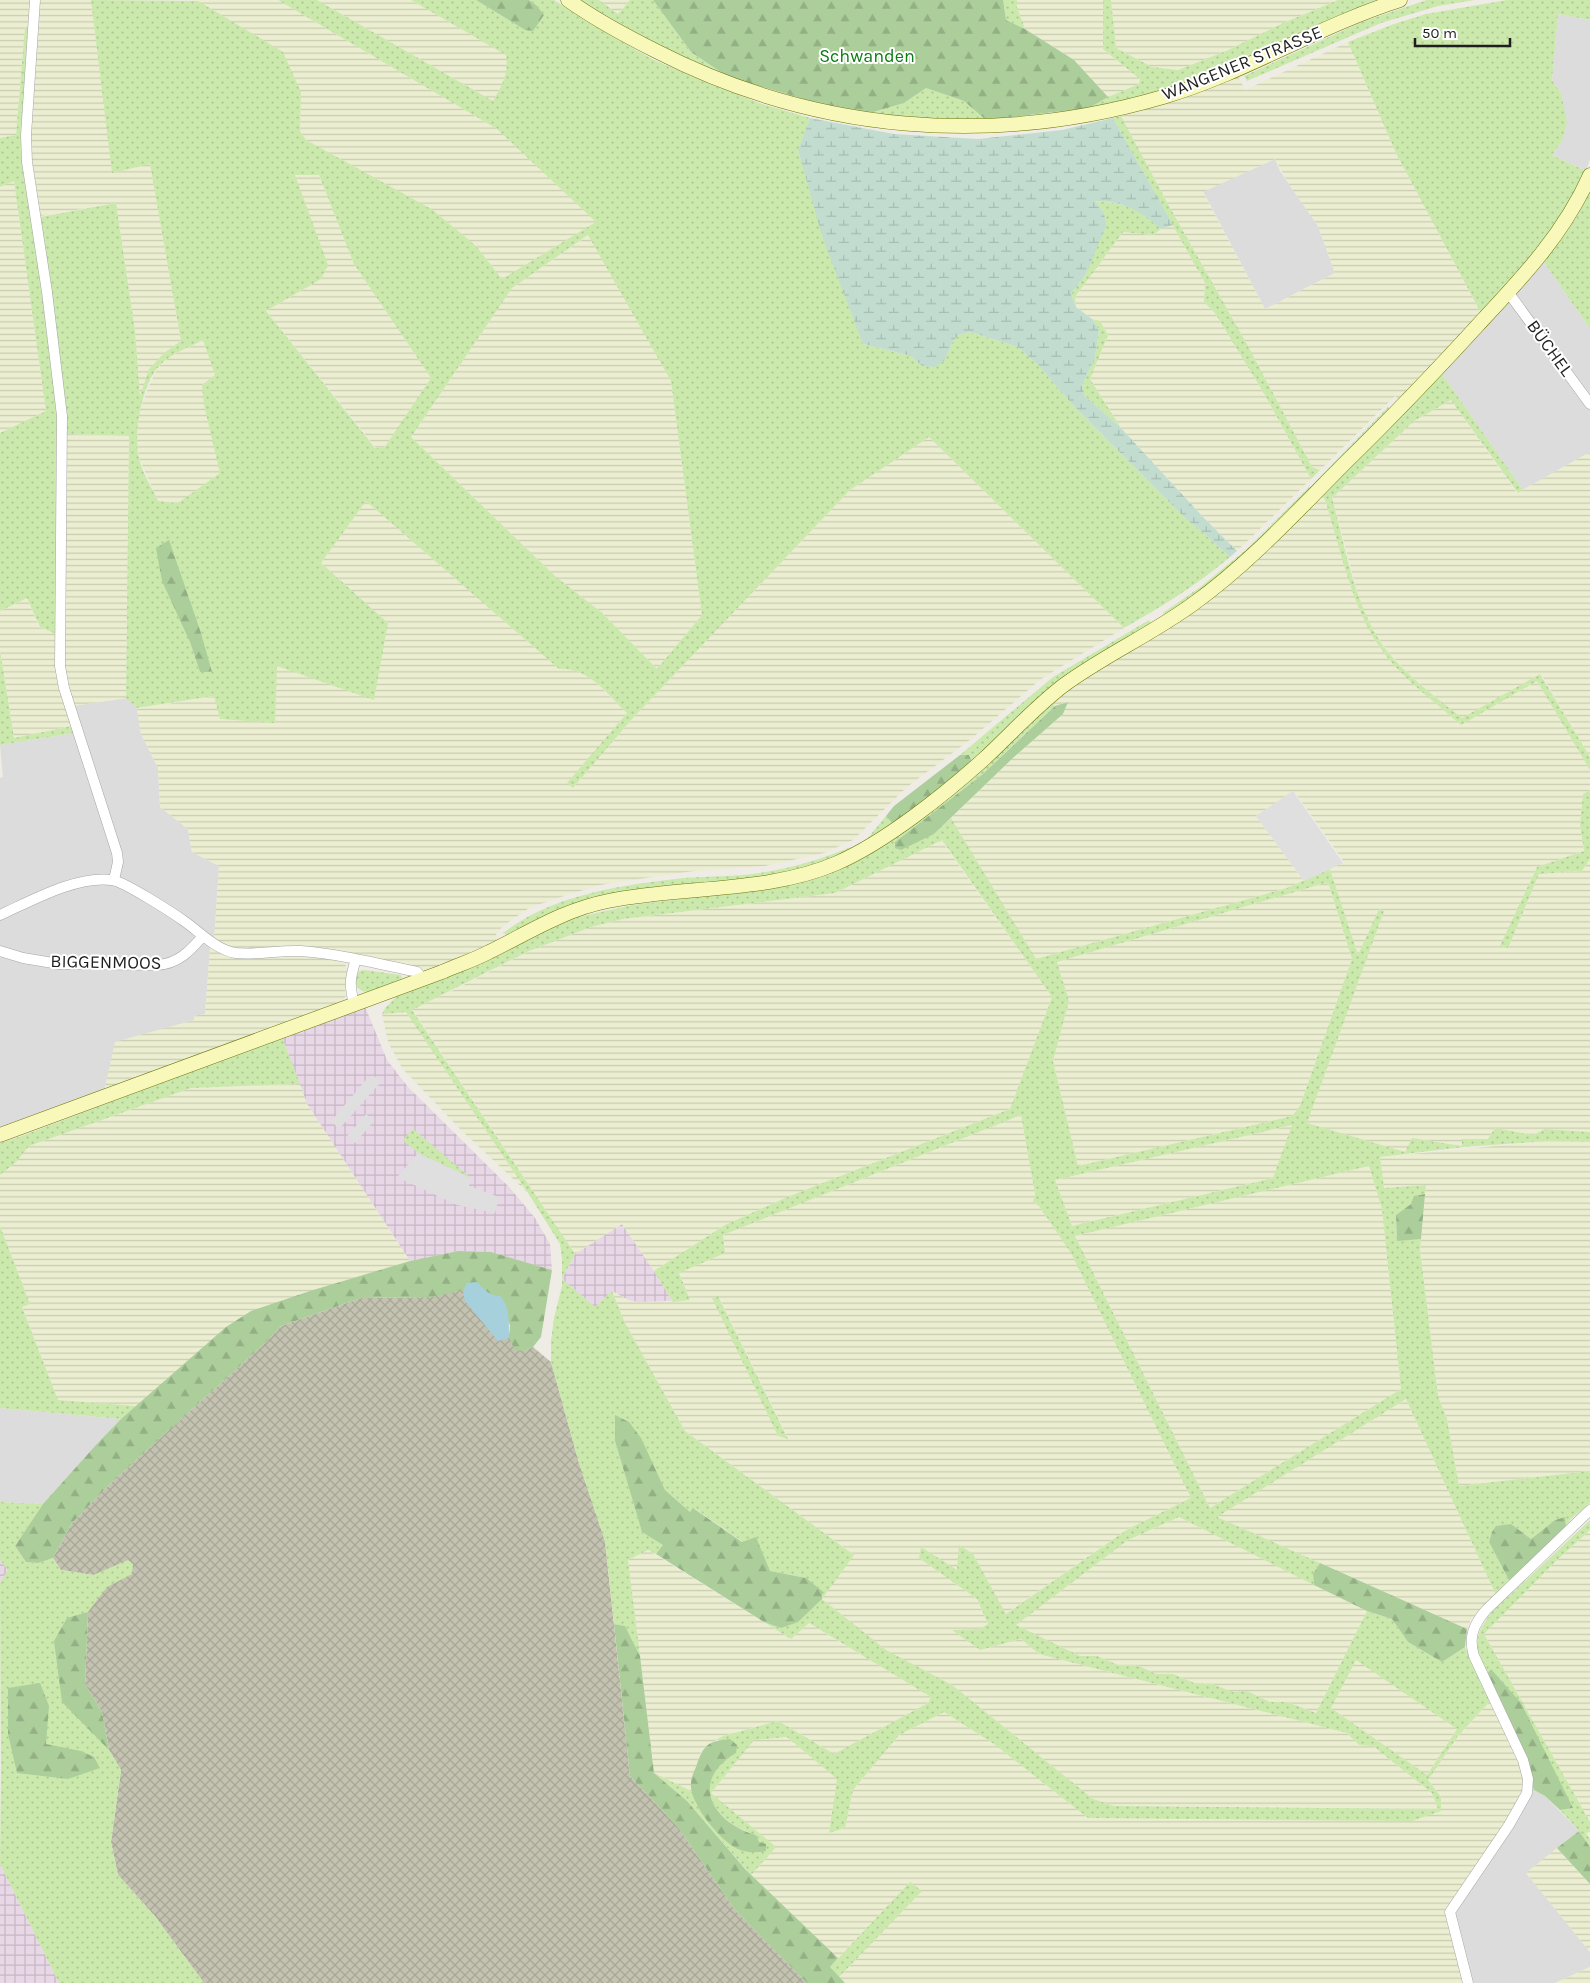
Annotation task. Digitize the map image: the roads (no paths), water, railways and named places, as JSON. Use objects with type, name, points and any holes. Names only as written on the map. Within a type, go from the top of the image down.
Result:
[{"type":"main road","name":"WANGENER STRASSE","points":[[568,0],[612,28],[677,62],[760,95],[848,117],[910,124],[965,127],[1049,122],[1101,113],[1163,96],[1235,69],[1348,19],[1400,0]]},
{"type":"main road","points":[[0,1135],[484,955],[564,913],[586,906],[629,898],[795,877],[832,865],[869,846],[918,812],[967,773],[1041,704],[1064,686],[1101,660],[1192,605],[1243,564],[1302,508],[1404,404],[1542,255],[1565,223],[1590,175]]},
{"type":"street","points":[[35,0],[26,135],[27,162],[47,292],[62,416],[60,666],[64,688],[117,853],[118,862],[114,880]]},
{"type":"street","name":"BÜCHEL","points":[[1508,292],[1590,404]]},
{"type":"street","points":[[0,914],[62,888],[97,880],[114,880],[167,910],[219,947],[235,952],[298,951],[356,959],[417,972],[423,979]]},
{"type":"street","name":"BIGGENMOOS","points":[[0,951],[23,958],[59,964],[157,966],[169,964],[180,959],[203,936]]},
{"type":"street","points":[[354,1004],[349,986],[356,959]]},
{"type":"street","points":[[1468,1983],[1450,1912],[1509,1825],[1527,1793],[1528,1779],[1523,1760],[1474,1656],[1471,1643],[1474,1626],[1491,1605],[1590,1510]]},
{"type":"water","points":[[477,1282],[487,1292],[500,1296],[506,1305],[509,1338],[498,1341],[465,1301],[463,1294],[466,1283]]},
{"type":"park label","name":"Schwanden","points":[[867,56]]}]
